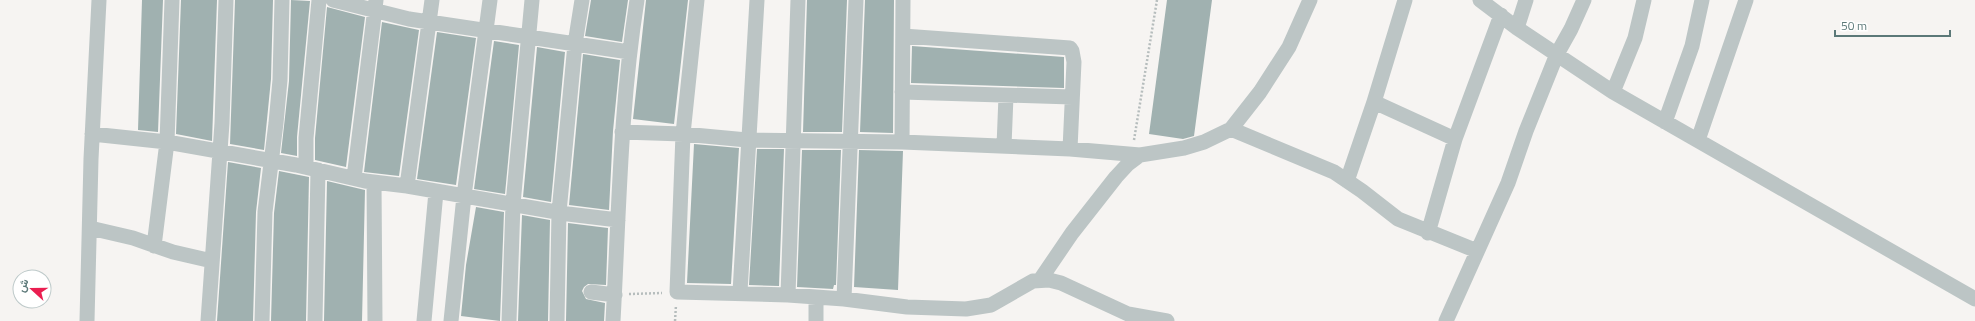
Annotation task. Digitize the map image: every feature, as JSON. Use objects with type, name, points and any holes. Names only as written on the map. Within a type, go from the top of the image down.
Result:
[{"type":"street","points":[[87,321],[92,134],[99,0]]},
{"type":"street","points":[[154,246],[167,142],[172,0]]},
{"type":"street","points":[[208,321],[220,152],[226,0]]},
{"type":"street","points":[[262,321],[265,212],[280,80],[282,0]]},
{"type":"street","points":[[315,321],[312,169],[306,138],[319,0]]},
{"type":"street","points":[[333,0],[375,5],[430,22],[629,52]]},
{"type":"street","points":[[407,186],[432,0]]},
{"type":"street","points":[[451,321],[464,196],[490,0]]},
{"type":"street","points":[[509,321],[513,204],[532,0]]},
{"type":"street","points":[[557,321],[559,212],[575,44],[582,0]]},
{"type":"street","points":[[613,321],[622,132],[629,52],[637,0]]},
{"type":"street","points":[[697,0],[683,134],[678,292],[740,292],[844,299],[907,307],[979,308],[1002,301],[1025,285],[1040,280],[1061,284],[1128,317],[1167,321]]},
{"type":"street","points":[[740,292],[747,140],[757,0]]},
{"type":"street","points":[[788,295],[798,0]]},
{"type":"street","points":[[844,299],[856,0]]},
{"type":"street","points":[[902,142],[903,0]]},
{"type":"street","points":[[622,132],[683,134],[747,140],[902,142],[1070,149],[1136,154],[1184,148],[1204,142],[1231,128],[1260,92],[1289,46],[1310,0]]},
{"type":"street","points":[[1346,180],[1374,102],[1405,0]]},
{"type":"street","points":[[1480,0],[1517,28],[1613,92],[1975,299]]},
{"type":"street","points":[[1517,28],[1526,0]]},
{"type":"street","points":[[1446,321],[1508,183],[1526,131],[1558,54],[1584,0]]},
{"type":"street","points":[[1613,92],[1635,38],[1644,0]]},
{"type":"street","points":[[1665,122],[1692,46],[1702,0]]},
{"type":"street","points":[[1698,140],[1746,0]]},
{"type":"street","points":[[354,178],[375,5]]},
{"type":"street","points":[[1428,233],[1455,139],[1501,15]]},
{"type":"street","points":[[903,36],[1070,48],[1074,62],[1070,149]]},
{"type":"street","points":[[902,92],[1072,97]]},
{"type":"street","points":[[1004,146],[1006,96]]},
{"type":"street","points":[[1374,102],[1455,139]]},
{"type":"street","points":[[1231,128],[1334,172],[1398,219],[1428,233],[1477,251]]},
{"type":"street","points":[[92,134],[167,142],[374,182],[618,220]]},
{"type":"street","points":[[1040,280],[1072,233],[1136,154]]},
{"type":"street","points":[[374,182],[375,321]]},
{"type":"street","points":[[424,321],[436,192]]},
{"type":"street","points":[[90,228],[133,238],[154,246],[212,260]]},
{"type":"street","points":[[592,292],[614,295]]},
{"type":"street","points":[[816,297],[816,321]]},
{"type":"path","points":[[1136,154],[1157,0]]},
{"type":"path","points":[[614,295],[678,292]]},
{"type":"building","points":[[142,0],[163,0],[158,132],[138,130]]},
{"type":"building","points":[[181,0],[217,0],[212,141],[176,134]]},
{"type":"building","points":[[235,0],[273,0],[271,79],[264,150],[230,144]]},
{"type":"building","points":[[291,0],[310,1],[297,137],[297,156],[281,153],[289,81]]},
{"type":"building","points":[[591,0],[628,0],[622,42],[585,36]]},
{"type":"building","points":[[646,0],[688,0],[674,124],[633,119]]},
{"type":"building","points":[[807,0],[847,0],[842,132],[803,132]]},
{"type":"building","points":[[865,0],[894,0],[893,133],[860,132]]},
{"type":"building","points":[[1167,0],[1212,0],[1194,136],[1183,139],[1149,134]]},
{"type":"building","points":[[327,7],[365,17],[346,167],[315,160],[315,138]]},
{"type":"building","points":[[382,22],[419,30],[399,176],[364,172]]},
{"type":"building","points":[[437,32],[476,38],[456,185],[417,179]]},
{"type":"building","points":[[494,41],[519,45],[505,194],[474,189]]},
{"type":"building","points":[[912,46],[1064,57],[1064,88],[911,83]]},
{"type":"building","points":[[537,47],[565,52],[551,202],[523,197]]},
{"type":"building","points":[[583,54],[620,60],[613,131],[609,210],[569,205]]},
{"type":"building","points":[[694,144],[739,148],[731,284],[687,283]]},
{"type":"building","points":[[757,149],[784,149],[779,286],[749,285]]},
{"type":"building","points":[[802,150],[841,150],[836,285],[834,285],[833,289],[797,287]]},
{"type":"building","points":[[859,150],[903,151],[898,290],[854,287]]},
{"type":"building","points":[[228,162],[261,168],[256,212],[253,321],[217,321]]},
{"type":"building","points":[[279,171],[309,177],[306,321],[271,321],[274,213]]},
{"type":"building","points":[[327,181],[365,190],[362,321],[324,321]]},
{"type":"building","points":[[476,207],[504,212],[500,321],[461,316],[466,265]]},
{"type":"building","points":[[522,215],[550,220],[548,321],[518,321]]},
{"type":"building","points":[[568,223],[608,228],[606,285],[588,284],[582,291],[586,299],[605,303],[604,321],[566,321]]}]
